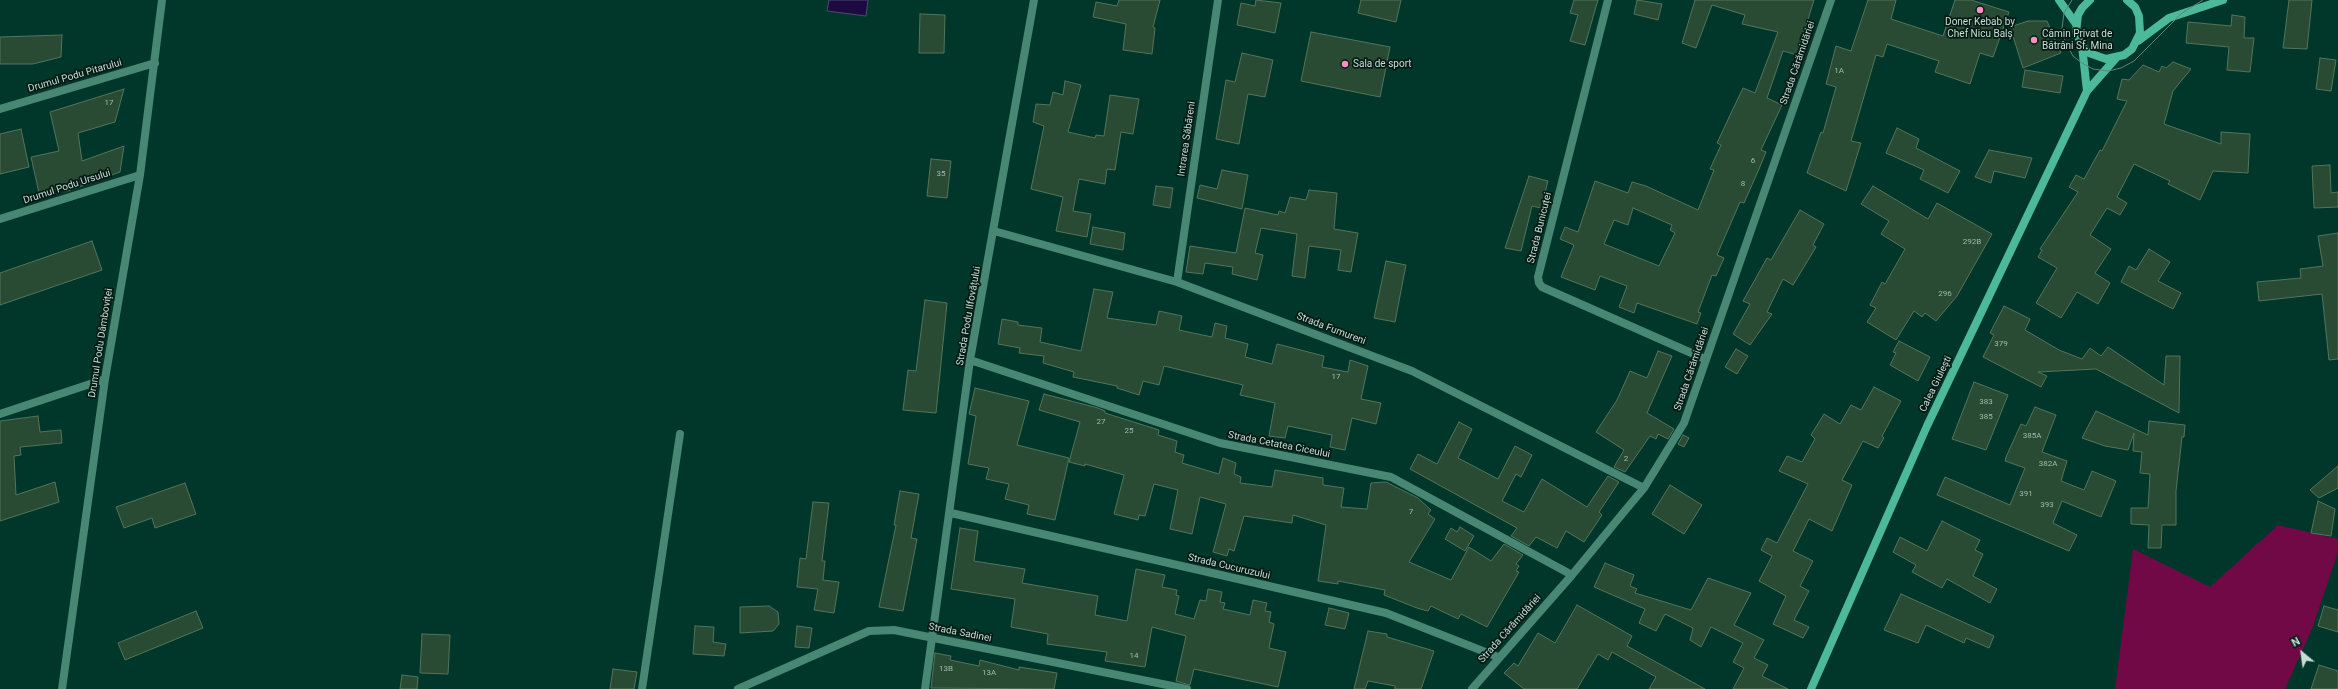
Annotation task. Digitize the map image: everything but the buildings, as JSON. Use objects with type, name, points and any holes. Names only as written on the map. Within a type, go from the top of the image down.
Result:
[{"type":"main road","points":[[2059,0],[2076,24]]},
{"type":"main road","points":[[2087,92],[2082,46],[2076,32],[2076,24],[2082,8],[2090,0]]},
{"type":"main road","points":[[2127,0],[2135,8],[2141,24],[2137,42]]},
{"type":"main road","points":[[2137,42],[2169,18],[2223,0]]},
{"type":"main road","name":"Calea Giulești","points":[[1811,689],[1927,426],[2087,92],[2116,58],[2132,49],[2137,42]]},
{"type":"main road","points":[[2082,46],[2097,57],[2116,58]]},
{"type":"street","name":"Drumul Podu Dâmboviței","points":[[62,689],[105,378],[140,174],[162,0]]},
{"type":"street","name":"Strada Podu Ilfovățului","points":[[925,689],[931,637],[951,514],[970,360],[1034,0]]},
{"type":"street","name":"Intrarea Săbăreni","points":[[1177,282],[1218,0]]},
{"type":"street","name":"Strada Bunicuței","points":[[1608,0],[1538,277],[1539,283],[1542,287],[1705,359]]},
{"type":"street","name":"Strada Cărămidăriei","points":[[1472,689],[1498,657],[1572,575],[1644,488],[1684,424],[1705,359],[1831,0]]},
{"type":"street","name":"Drumul Podu Pitarului","points":[[0,109],[155,63]]},
{"type":"street","name":"Drumul Podu Ursului","points":[[0,219],[140,174]]},
{"type":"street","name":"Strada Fumureni","points":[[994,231],[1177,282],[1412,371],[1644,488]]},
{"type":"street","name":"Strada Cetatea Ciceului","points":[[970,360],[1220,443],[1391,477],[1572,575]]},
{"type":"street","points":[[0,414],[105,378]]},
{"type":"street","points":[[642,689],[680,434]]},
{"type":"street","name":"Strada Cucuruzului","points":[[951,514],[1386,613],[1498,657]]},
{"type":"street","name":"Strada Sadinei","points":[[738,689],[869,632],[894,630],[1187,689]]},
{"type":"shaded area","points":[[829,0],[868,0],[866,16],[827,11]]},
{"type":"shaded area","points":[[2278,525],[2338,539],[2338,552],[2312,629],[2285,689],[2115,689],[2133,549],[2210,587]]},
{"type":"tram line","points":[[2072,0],[2064,13],[2062,28],[2065,42],[2073,56],[2082,63],[2093,69],[2108,71],[2121,68],[2134,61],[2182,13],[2203,0]]},
{"type":"place","name":"Doner Kebab by Chef Nicu Balș","points":[[1980,10]]},
{"type":"place","name":"Cămin Privat de Bătrâni Sf. Mina","points":[[2034,40]]},
{"type":"place","name":"Sala de sport","points":[[1345,64]]}]
